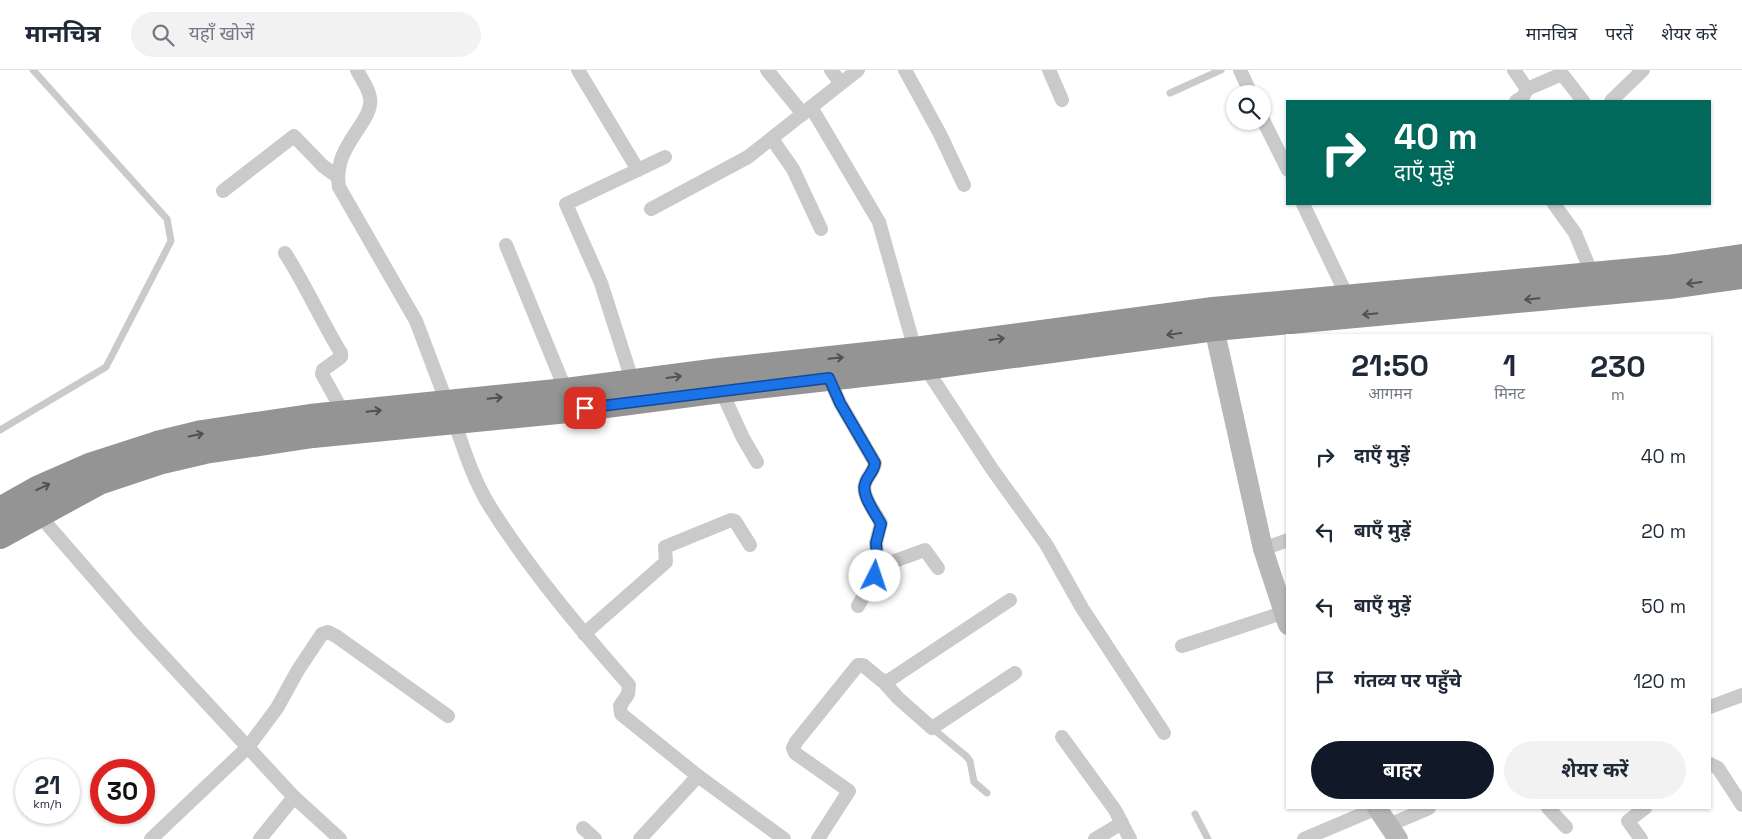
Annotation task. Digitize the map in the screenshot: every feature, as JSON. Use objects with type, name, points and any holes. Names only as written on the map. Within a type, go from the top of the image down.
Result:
[{"type":"highway","points":[[0,510],[37,489],[92,465],[157,444],[202,433],[344,414],[568,410],[829,378],[920,359],[1212,319],[1348,298],[1667,268],[1742,257]]},
{"type":"highway","points":[[1212,319],[1668,286],[1742,276]]},
{"type":"highway","points":[[0,536],[99,482],[162,462],[205,451],[313,435],[566,391],[719,371],[920,359]]},
{"type":"street","points":[[357,70],[370,95],[371,105],[345,147],[339,164],[339,187],[416,321],[468,462],[488,504],[526,558],[584,634],[629,685],[628,694],[620,706],[621,714],[698,776],[784,839]]},
{"type":"street","points":[[578,70],[638,170]]},
{"type":"street","points":[[767,70],[807,111],[879,222],[920,359],[992,470],[1046,544],[1082,608],[1164,733]]},
{"type":"street","points":[[831,70],[840,82]]},
{"type":"street","points":[[651,209],[748,157],[807,111],[840,82],[858,70]]},
{"type":"street","points":[[905,70],[940,134],[964,185]]},
{"type":"street","points":[[1049,70],[1062,100]]},
{"type":"street","points":[[1240,70],[1247,85]]},
{"type":"street","points":[[1514,70],[1527,89]]},
{"type":"street","points":[[1612,100],[1643,70]]},
{"type":"street","points":[[1518,100],[1523,97],[1527,89],[1562,74],[1583,100]]},
{"type":"street","points":[[1268,130],[1286,166]]},
{"type":"street","points":[[223,191],[294,136],[323,166],[338,177]]},
{"type":"street","points":[[772,139],[793,170],[821,228]]},
{"type":"street","points":[[633,383],[600,283],[566,204],[665,157]]},
{"type":"street","points":[[1303,205],[1348,298]]},
{"type":"street","points":[[1555,205],[1575,233],[1592,274]]},
{"type":"street","points":[[506,245],[566,391]]},
{"type":"street","points":[[285,253],[302,278],[320,319],[342,353],[341,357],[323,370],[322,374],[344,414]]},
{"type":"street","points":[[1182,646],[1285,619],[1263,549],[1212,319]]},
{"type":"street","points":[[829,378],[840,403],[875,463],[874,469],[865,482],[864,491],[881,524],[876,543],[878,567],[858,606]]},
{"type":"street","points":[[721,390],[743,438],[757,462]]},
{"type":"street","points":[[39,515],[139,630],[294,797],[340,839]]},
{"type":"street","points":[[584,634],[666,562],[665,547],[731,520],[735,521],[750,544]]},
{"type":"street","points":[[1263,549],[1286,541]]},
{"type":"street","points":[[878,567],[925,550],[938,568]]},
{"type":"street","points":[[884,681],[907,670],[1010,600]]},
{"type":"street","points":[[151,839],[248,747],[277,708],[298,670],[322,634],[328,632],[448,716]]},
{"type":"street","points":[[818,839],[850,791],[795,753],[793,748],[858,665],[863,665],[884,681],[898,698],[932,728],[1015,673]]},
{"type":"street","points":[[1711,707],[1742,695]]},
{"type":"street","points":[[1062,737],[1122,823],[1130,839]]},
{"type":"street","points":[[1711,764],[1718,768],[1742,805]]},
{"type":"street","points":[[640,839],[698,776]]},
{"type":"street","points":[[260,839],[294,797]]},
{"type":"street","points":[[1304,839],[1375,809]]},
{"type":"street","points":[[1378,809],[1393,832],[1427,809]]},
{"type":"street","points":[[1549,809],[1566,827]]},
{"type":"street","points":[[1641,839],[1628,821],[1644,809]]},
{"type":"street","points":[[1095,839],[1122,823]]},
{"type":"street","points":[[583,828],[595,839]]},
{"type":"lane","points":[[0,430],[106,367],[171,241],[167,219],[34,70]]},
{"type":"lane","points":[[1170,93],[1221,70]]},
{"type":"lane","points":[[932,728],[966,756],[970,761],[974,782],[987,793]]},
{"type":"lane","points":[[1195,814],[1208,839]]},
{"type":"route","points":[[585,408],[829,378],[840,403],[875,463],[872,474],[865,482],[864,491],[881,524],[876,543],[878,567],[875,576]]}]
